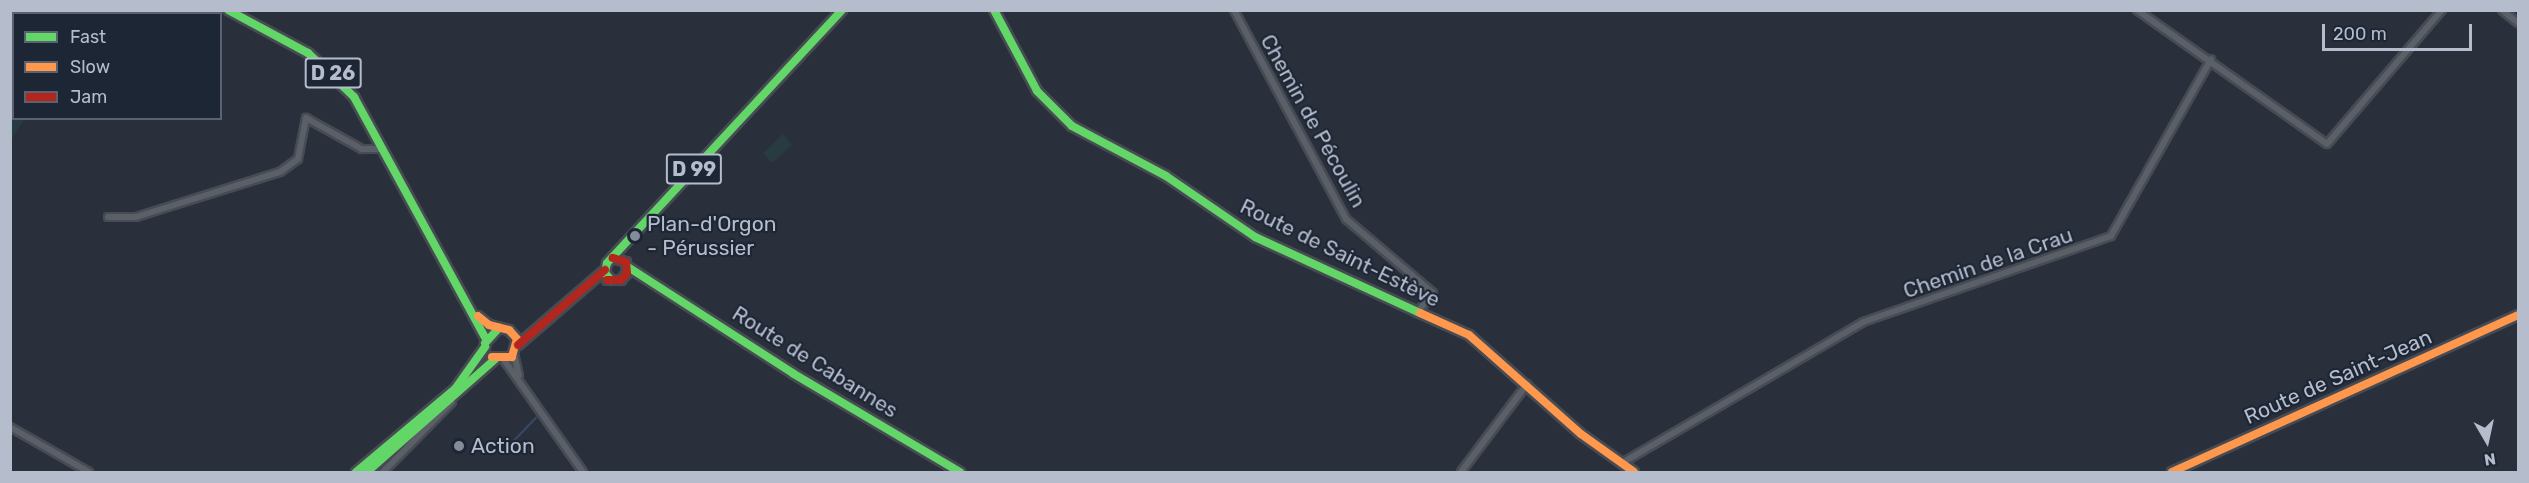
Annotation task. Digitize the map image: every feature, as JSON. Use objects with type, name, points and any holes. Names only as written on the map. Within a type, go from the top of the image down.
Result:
[{"type":"main road","name":"D 26","points":[[228,10],[285,39],[325,65],[354,97],[475,313],[486,343]]},
{"type":"main road","name":"D 99","points":[[613,258],[631,242],[842,10]]},
{"type":"main road","name":"Route de Saint-Estève","points":[[994,10],[1037,91],[1072,126],[1158,171],[1255,237],[1469,335],[1634,472]]},
{"type":"main road","name":"D 99","points":[[627,264],[631,242]]},
{"type":"main road","points":[[368,472],[500,360],[516,350],[536,327],[605,270],[613,258],[627,264],[624,278],[585,288]]},
{"type":"main road","name":"Route de Cabannes","points":[[627,264],[723,327],[960,472]]},
{"type":"main road","points":[[605,270],[611,280]]},
{"type":"main road","name":"Route de Cabannes","points":[[624,278],[651,281]]},
{"type":"main road","name":"D 26","points":[[475,313],[499,328]]},
{"type":"main road","name":"Route de Saint-Jean","points":[[2172,472],[2518,315]]},
{"type":"main road","points":[[356,472],[450,393],[473,370],[486,343],[499,328],[514,334],[536,327]]},
{"type":"main road","points":[[514,334],[516,350]]},
{"type":"main road","points":[[486,343],[500,360]]},
{"type":"street","name":"Chemin de Pécoulin","points":[[1234,10],[1346,219],[1433,293],[1417,313]]},
{"type":"street","points":[[2137,10],[2332,144],[2442,10]]},
{"type":"street","points":[[2502,10],[2518,23]]},
{"type":"street","name":"Chemin de la Crau","points":[[1622,463],[1863,322],[2110,236],[2211,59]]},
{"type":"street","points":[[108,218],[136,217],[280,172],[298,159],[306,118],[362,149],[384,149]]},
{"type":"street","points":[[516,350],[519,375]]},
{"type":"street","points":[[500,360],[519,375],[583,472]]},
{"type":"street","points":[[1461,472],[1527,384]]},
{"type":"street","points":[[383,472],[454,400]]},
{"type":"street","points":[[10,427],[90,472]]},
{"type":"shaded area","points":[[11,10],[89,12],[12,12],[12,120],[23,120],[11,141]]},
{"type":"shaded area","points":[[783,134],[792,145],[772,163],[763,153]]},
{"type":"waterway","points":[[504,451],[536,418]]},
{"type":"traffic: fast","points":[[228,10],[308,53],[354,97],[486,339]]},
{"type":"traffic: fast","points":[[611,280],[605,273],[607,263],[842,10]]},
{"type":"traffic: fast","points":[[994,10],[1037,91],[1072,126],[1166,176],[1255,237],[1420,313]]},
{"type":"traffic: fast","points":[[628,267],[794,374],[960,472]]},
{"type":"traffic: fast","points":[[485,343],[499,328]]},
{"type":"traffic: fast","points":[[356,472],[455,389],[485,347]]},
{"type":"traffic: fast","points":[[367,472],[495,359]]},
{"type":"traffic: slow","points":[[1420,313],[1469,335],[1581,434],[1634,472]]},
{"type":"traffic: slow","points":[[2172,472],[2518,315]]},
{"type":"traffic: slow","points":[[478,316],[489,325],[509,330],[517,339],[512,357],[492,357]]},
{"type":"traffic: jam","points":[[607,280],[621,280],[627,273],[626,262],[613,258]]},
{"type":"traffic: jam","points":[[518,345],[605,270]]},
{"type":"place","name":"Plan-d'Orgon - Pérussier","points":[[635,236]]},
{"type":"place","name":"Action","points":[[459,446]]}]
